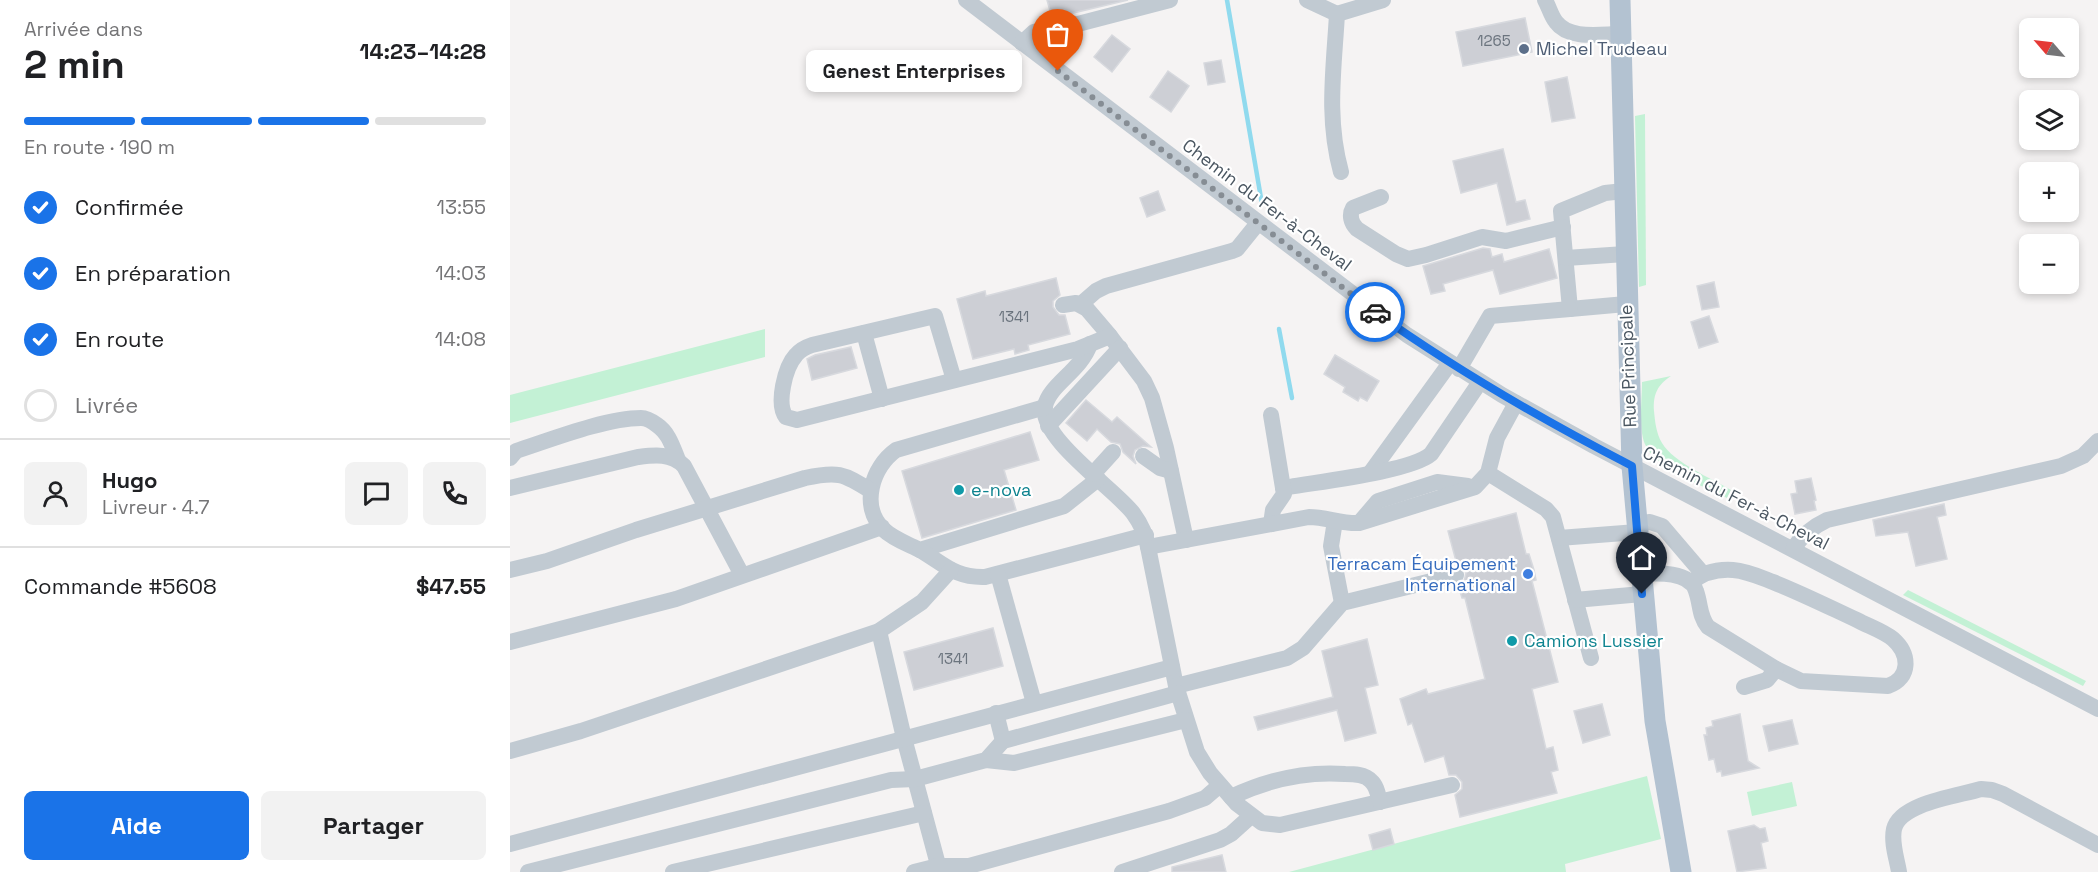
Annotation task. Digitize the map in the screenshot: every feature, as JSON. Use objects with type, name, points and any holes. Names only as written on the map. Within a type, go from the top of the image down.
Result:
[{"type":"main road","name":"Rue Principale","points":[[1620,0],[1626,304],[1636,528],[1658,742],[1681,872]]},
{"type":"street","name":"Chemin du Fer-à-Cheval","points":[[967,0],[1375,312],[1480,382],[1632,466],[2098,709]]},
{"type":"street","points":[[1022,43],[1034,32],[1147,3],[1170,0]]},
{"type":"street","points":[[1307,0],[1337,14],[1383,0]]},
{"type":"street","points":[[1545,0],[1552,17],[1562,29],[1579,33],[1620,34]]},
{"type":"street","points":[[1337,14],[1331,109],[1332,132],[1341,172]]},
{"type":"street","points":[[1570,309],[1561,211],[1605,193],[1623,191]]},
{"type":"street","points":[[1381,197],[1353,208],[1350,215],[1353,224],[1357,229],[1408,259],[1428,259],[1482,237],[1506,241],[1563,227]]},
{"type":"street","points":[[1081,304],[1106,286],[1237,249],[1258,223]]},
{"type":"street","points":[[1566,258],[1625,254]]},
{"type":"street","points":[[1063,305],[1081,304],[1115,342],[1144,381],[1152,398],[1186,540]]},
{"type":"street","points":[[1371,472],[1455,366],[1490,316],[1626,304]]},
{"type":"street","points":[[954,380],[935,316],[802,349],[790,364],[780,400],[781,408],[786,417],[797,420],[1078,349],[1090,344],[1115,342]]},
{"type":"street","points":[[864,333],[861,353],[882,399]]},
{"type":"street","points":[[1048,426],[1115,342]]},
{"type":"street","points":[[1090,344],[1081,363],[1051,392],[1044,415],[1048,426],[1071,454],[1132,512],[1147,541],[1177,690],[1197,752],[1210,773],[1251,816],[1262,823],[1280,825],[1452,785]]},
{"type":"street","points":[[1283,488],[1419,462],[1431,454],[1480,382]]},
{"type":"street","points":[[1045,407],[896,450],[883,460],[878,468],[871,491],[872,508],[882,528],[958,574],[974,577],[1147,541],[1186,540],[1317,517],[1350,524],[1359,523],[1378,501],[1398,494],[1437,482],[1475,487],[1488,473],[1497,438],[1516,403]]},
{"type":"street","points":[[1271,415],[1283,488],[1282,498],[1273,510],[1271,524]]},
{"type":"street","points":[[510,458],[516,451],[624,419],[644,418],[658,425],[668,436],[678,460],[684,466],[742,575]]},
{"type":"street","points":[[1793,549],[1803,535],[1818,524],[1899,508],[2061,466],[2083,456],[2098,441]]},
{"type":"street","points":[[920,550],[1064,506],[1095,477],[1113,452]]},
{"type":"street","points":[[510,488],[638,457],[663,455],[678,460]]},
{"type":"street","points":[[1143,456],[1160,468],[1171,471]]},
{"type":"street","points":[[510,570],[547,561],[826,473],[846,476],[871,491]]},
{"type":"street","points":[[1488,473],[1546,509],[1556,523],[1591,658]]},
{"type":"street","points":[[1335,521],[1331,546],[1342,603]]},
{"type":"street","points":[[1559,538],[1636,528],[1650,522],[1662,526],[1697,579],[1696,588],[1701,616],[1708,627],[1776,669],[1801,681],[1882,687],[1895,684],[1902,678],[1907,668],[1902,650],[1894,640],[1804,594],[1748,572],[1721,570],[1697,579],[1668,574],[1641,584],[1575,600]]},
{"type":"street","points":[[510,642],[676,599],[882,528]]},
{"type":"street","points":[[510,751],[581,731],[879,631],[922,602],[951,570]]},
{"type":"street","points":[[998,573],[1034,703]]},
{"type":"street","points":[[986,760],[1003,741],[1287,658],[1303,648],[1342,603],[1456,575]]},
{"type":"street","points":[[879,631],[904,738],[939,869]]},
{"type":"street","points":[[510,844],[1172,667]]},
{"type":"street","points":[[1744,687],[1767,680],[1776,669]]},
{"type":"street","points":[[996,713],[1003,741]]},
{"type":"street","points":[[528,872],[891,780],[915,779],[986,760],[1014,763],[1186,720]]},
{"type":"street","points":[[914,872],[969,866],[1169,811],[1226,791],[1253,787],[1297,775],[1327,772],[1358,774],[1369,778],[1376,787],[1380,802]]},
{"type":"street","points":[[1899,872],[1893,835],[1896,822],[1901,816],[1917,807],[1981,789],[2002,794],[2098,845]]},
{"type":"street","points":[[672,872],[924,813]]},
{"type":"street","points":[[1122,872],[1220,840],[1231,834],[1251,816]]},
{"type":"green space","points":[[1645,114],[1646,285],[1639,287],[1635,116]]},
{"type":"green space","points":[[765,329],[765,357],[510,423],[510,395]]},
{"type":"green space","points":[[1671,376],[1659,387],[1654,400],[1655,423],[1660,439],[1675,457],[1731,490],[1727,498],[1694,483],[1660,463],[1646,446],[1641,424],[1642,382]]},
{"type":"green space","points":[[1908,590],[2086,681],[2083,686],[1903,595]]},
{"type":"green space","points":[[1647,776],[1661,839],[1565,864],[1566,872],[1289,872]]},
{"type":"green space","points":[[1792,782],[1797,806],[1752,816],[1747,792]]},
{"type":"building","points":[[1047,0],[1128,0],[1052,18]]},
{"type":"building","points":[[1525,18],[1532,52],[1463,66],[1456,32]]},
{"type":"building","points":[[1112,35],[1130,49],[1112,72],[1094,57]]},
{"type":"building","points":[[1221,60],[1225,82],[1208,85],[1204,63]]},
{"type":"building","points":[[1168,71],[1189,86],[1171,112],[1150,97]]},
{"type":"building","points":[[1567,77],[1575,118],[1552,122],[1545,82]]},
{"type":"building","points":[[1503,149],[1516,202],[1525,200],[1530,219],[1507,225],[1497,183],[1461,193],[1453,161]]},
{"type":"building","points":[[1158,191],[1165,210],[1147,217],[1140,198]]},
{"type":"building","points":[[1483,248],[1490,249],[1492,257],[1502,254],[1504,262],[1549,249],[1557,278],[1500,294],[1493,270],[1443,284],[1445,291],[1431,294],[1423,266]]},
{"type":"building","points":[[1056,278],[1060,295],[1053,301],[1053,307],[1059,315],[1065,315],[1070,334],[1028,345],[1029,350],[1015,354],[1014,349],[973,359],[957,299],[985,291],[986,296]]},
{"type":"building","points":[[1714,282],[1719,307],[1702,310],[1697,286]]},
{"type":"building","points":[[1709,316],[1718,342],[1699,348],[1691,322]]},
{"type":"building","points":[[851,347],[857,368],[812,380],[807,359]]},
{"type":"building","points":[[1335,355],[1379,381],[1367,401],[1360,397],[1358,401],[1343,392],[1345,387],[1324,374]]},
{"type":"building","points":[[1086,400],[1112,422],[1117,417],[1151,447],[1143,446],[1135,450],[1133,456],[1136,464],[1123,452],[1120,444],[1111,442],[1097,429],[1087,441],[1066,423]]},
{"type":"building","name":"e-nova","points":[[1030,432],[1039,460],[1004,470],[1016,510],[922,538],[902,471]]},
{"type":"building","points":[[1811,478],[1816,510],[1795,514],[1791,494],[1797,493],[1795,481]]},
{"type":"building","points":[[1944,504],[1946,515],[1937,517],[1947,559],[1916,566],[1908,532],[1876,536],[1873,520]]},
{"type":"building","name":"Camions Lussier","points":[[1516,513],[1526,554],[1529,554],[1534,570],[1536,580],[1532,581],[1558,682],[1532,689],[1546,749],[1553,747],[1558,770],[1551,772],[1557,793],[1460,817],[1455,795],[1462,789],[1462,782],[1456,775],[1449,775],[1444,756],[1425,762],[1412,723],[1408,725],[1400,699],[1426,689],[1428,694],[1485,679],[1465,598],[1462,598],[1458,585],[1464,582],[1466,573],[1463,567],[1457,565],[1448,531]]},
{"type":"building","points":[[993,628],[1003,666],[914,690],[904,652]]},
{"type":"building","points":[[1367,639],[1378,685],[1365,688],[1376,733],[1345,741],[1337,710],[1258,730],[1254,717],[1333,697],[1322,651]]},
{"type":"building","points":[[1602,704],[1610,735],[1583,743],[1574,711]]},
{"type":"building","points":[[1740,714],[1748,761],[1759,768],[1722,776],[1721,771],[1717,772],[1714,759],[1709,760],[1704,735],[1707,735],[1706,728],[1713,726],[1712,721]]},
{"type":"building","points":[[1792,720],[1798,744],[1769,751],[1763,726]]},
{"type":"building","points":[[1754,825],[1760,829],[1765,828],[1768,841],[1761,843],[1766,868],[1737,872],[1728,831]]},
{"type":"building","points":[[1390,829],[1394,844],[1373,850],[1369,835]]},
{"type":"building","points":[[1222,855],[1226,872],[1172,872],[1172,867]]},
{"type":"waterway","points":[[1227,0],[1262,204]]},
{"type":"waterway","points":[[1279,329],[1292,398]]},
{"type":"way so far","points":[[1058,71],[1375,312]]},
{"type":"place","name":"Michel Trudeau","points":[[1524,49]]},
{"type":"place","name":"Genest Enterprises","points":[[1058,71]]},
{"type":"place","name":"e-nova","points":[[959,490]]},
{"type":"place","name":"Terracam Équipement International","points":[[1528,574]]},
{"type":"place","name":"Camions Lussier","points":[[1512,641]]},
{"type":"route","points":[[1375,312],[1502,395],[1632,466],[1642,594]]}]
